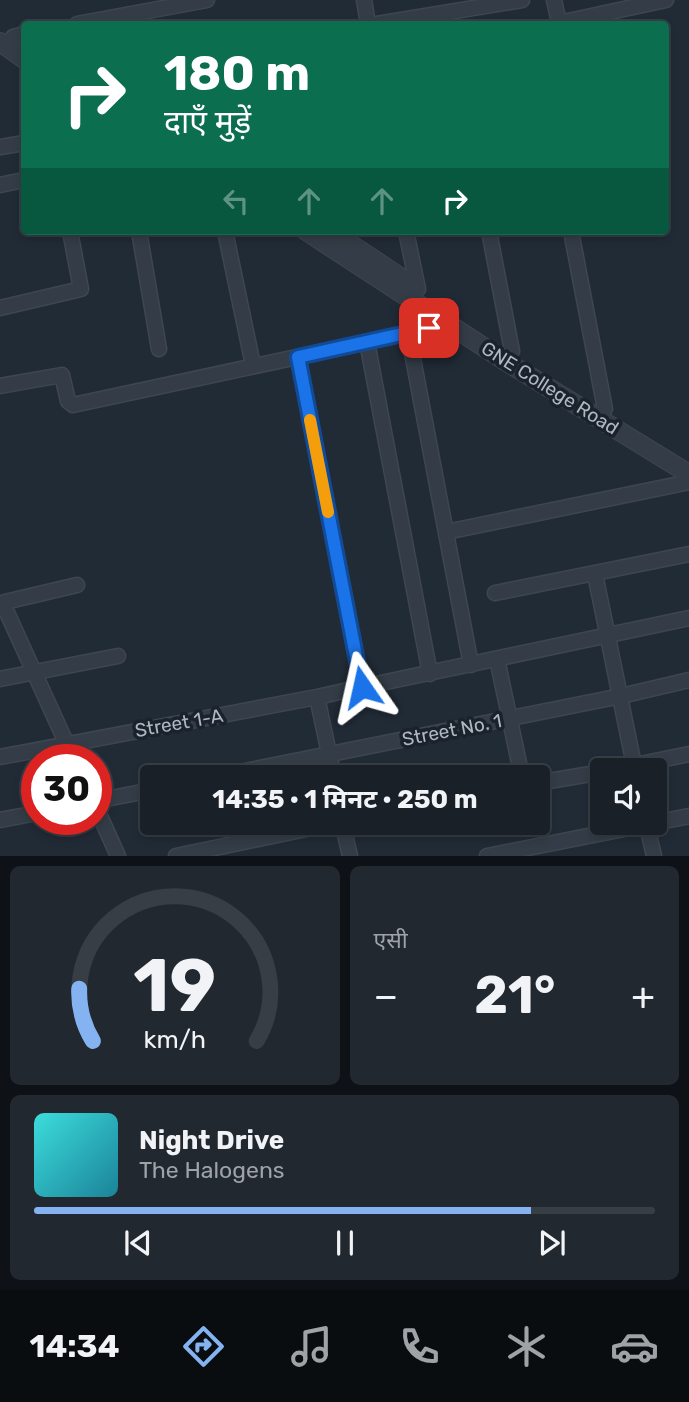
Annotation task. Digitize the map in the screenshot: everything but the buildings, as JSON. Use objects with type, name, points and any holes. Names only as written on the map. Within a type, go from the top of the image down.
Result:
[{"type":"street","points":[[92,21],[206,0]]},
{"type":"street","points":[[364,0],[368,21]]},
{"type":"street","points":[[395,21],[522,0]]},
{"type":"street","points":[[554,0],[559,21]]},
{"type":"street","points":[[569,21],[623,4],[666,0]]},
{"type":"street","points":[[11,39],[21,54]]},
{"type":"street","points":[[0,147],[21,144]]},
{"type":"street","points":[[0,185],[21,181]]},
{"type":"street","points":[[0,308],[81,289],[71,235]]},
{"type":"street","points":[[140,235],[159,349]]},
{"type":"street","points":[[226,235],[253,365]]},
{"type":"street","name":"GNE College Road","points":[[312,235],[505,361],[689,474]]},
{"type":"street","name":"GNE College Road","points":[[337,235],[512,351],[689,460]]},
{"type":"street","points":[[407,235],[418,289]]},
{"type":"street","points":[[490,235],[512,351]]},
{"type":"street","points":[[572,235],[605,409]]},
{"type":"street","points":[[0,386],[62,375],[68,401],[74,405],[451,324]]},
{"type":"street","points":[[408,332],[471,665]]},
{"type":"street","points":[[367,342],[430,674]]},
{"type":"street","points":[[298,357],[362,687]]},
{"type":"street","points":[[446,532],[689,482]]},
{"type":"street","points":[[495,593],[689,554]]},
{"type":"street","points":[[595,574],[632,758]]},
{"type":"street","points":[[67,743],[5,612],[3,601],[77,585]]},
{"type":"street","name":"Street 1-A","points":[[0,757],[317,697],[689,618]]},
{"type":"street","points":[[0,679],[118,656]]},
{"type":"street","points":[[497,660],[520,765]]},
{"type":"street","name":"Street No. 1","points":[[274,765],[689,680]]},
{"type":"street","points":[[317,697],[331,765]]},
{"type":"street","points":[[667,760],[689,754]]},
{"type":"street","points":[[550,781],[590,774]]},
{"type":"street","points":[[112,798],[140,792]]},
{"type":"street","points":[[0,820],[21,816]]},
{"type":"street","points":[[667,820],[689,816]]},
{"type":"street","points":[[109,835],[118,856]]},
{"type":"street","points":[[176,856],[278,835]]},
{"type":"street","points":[[344,835],[350,856]]},
{"type":"street","points":[[486,856],[590,835]]},
{"type":"street","points":[[650,835],[654,856]]},
{"type":"slow traffic","points":[[310,420],[328,512]]},
{"type":"route","points":[[362,687],[298,357],[429,328]]}]
